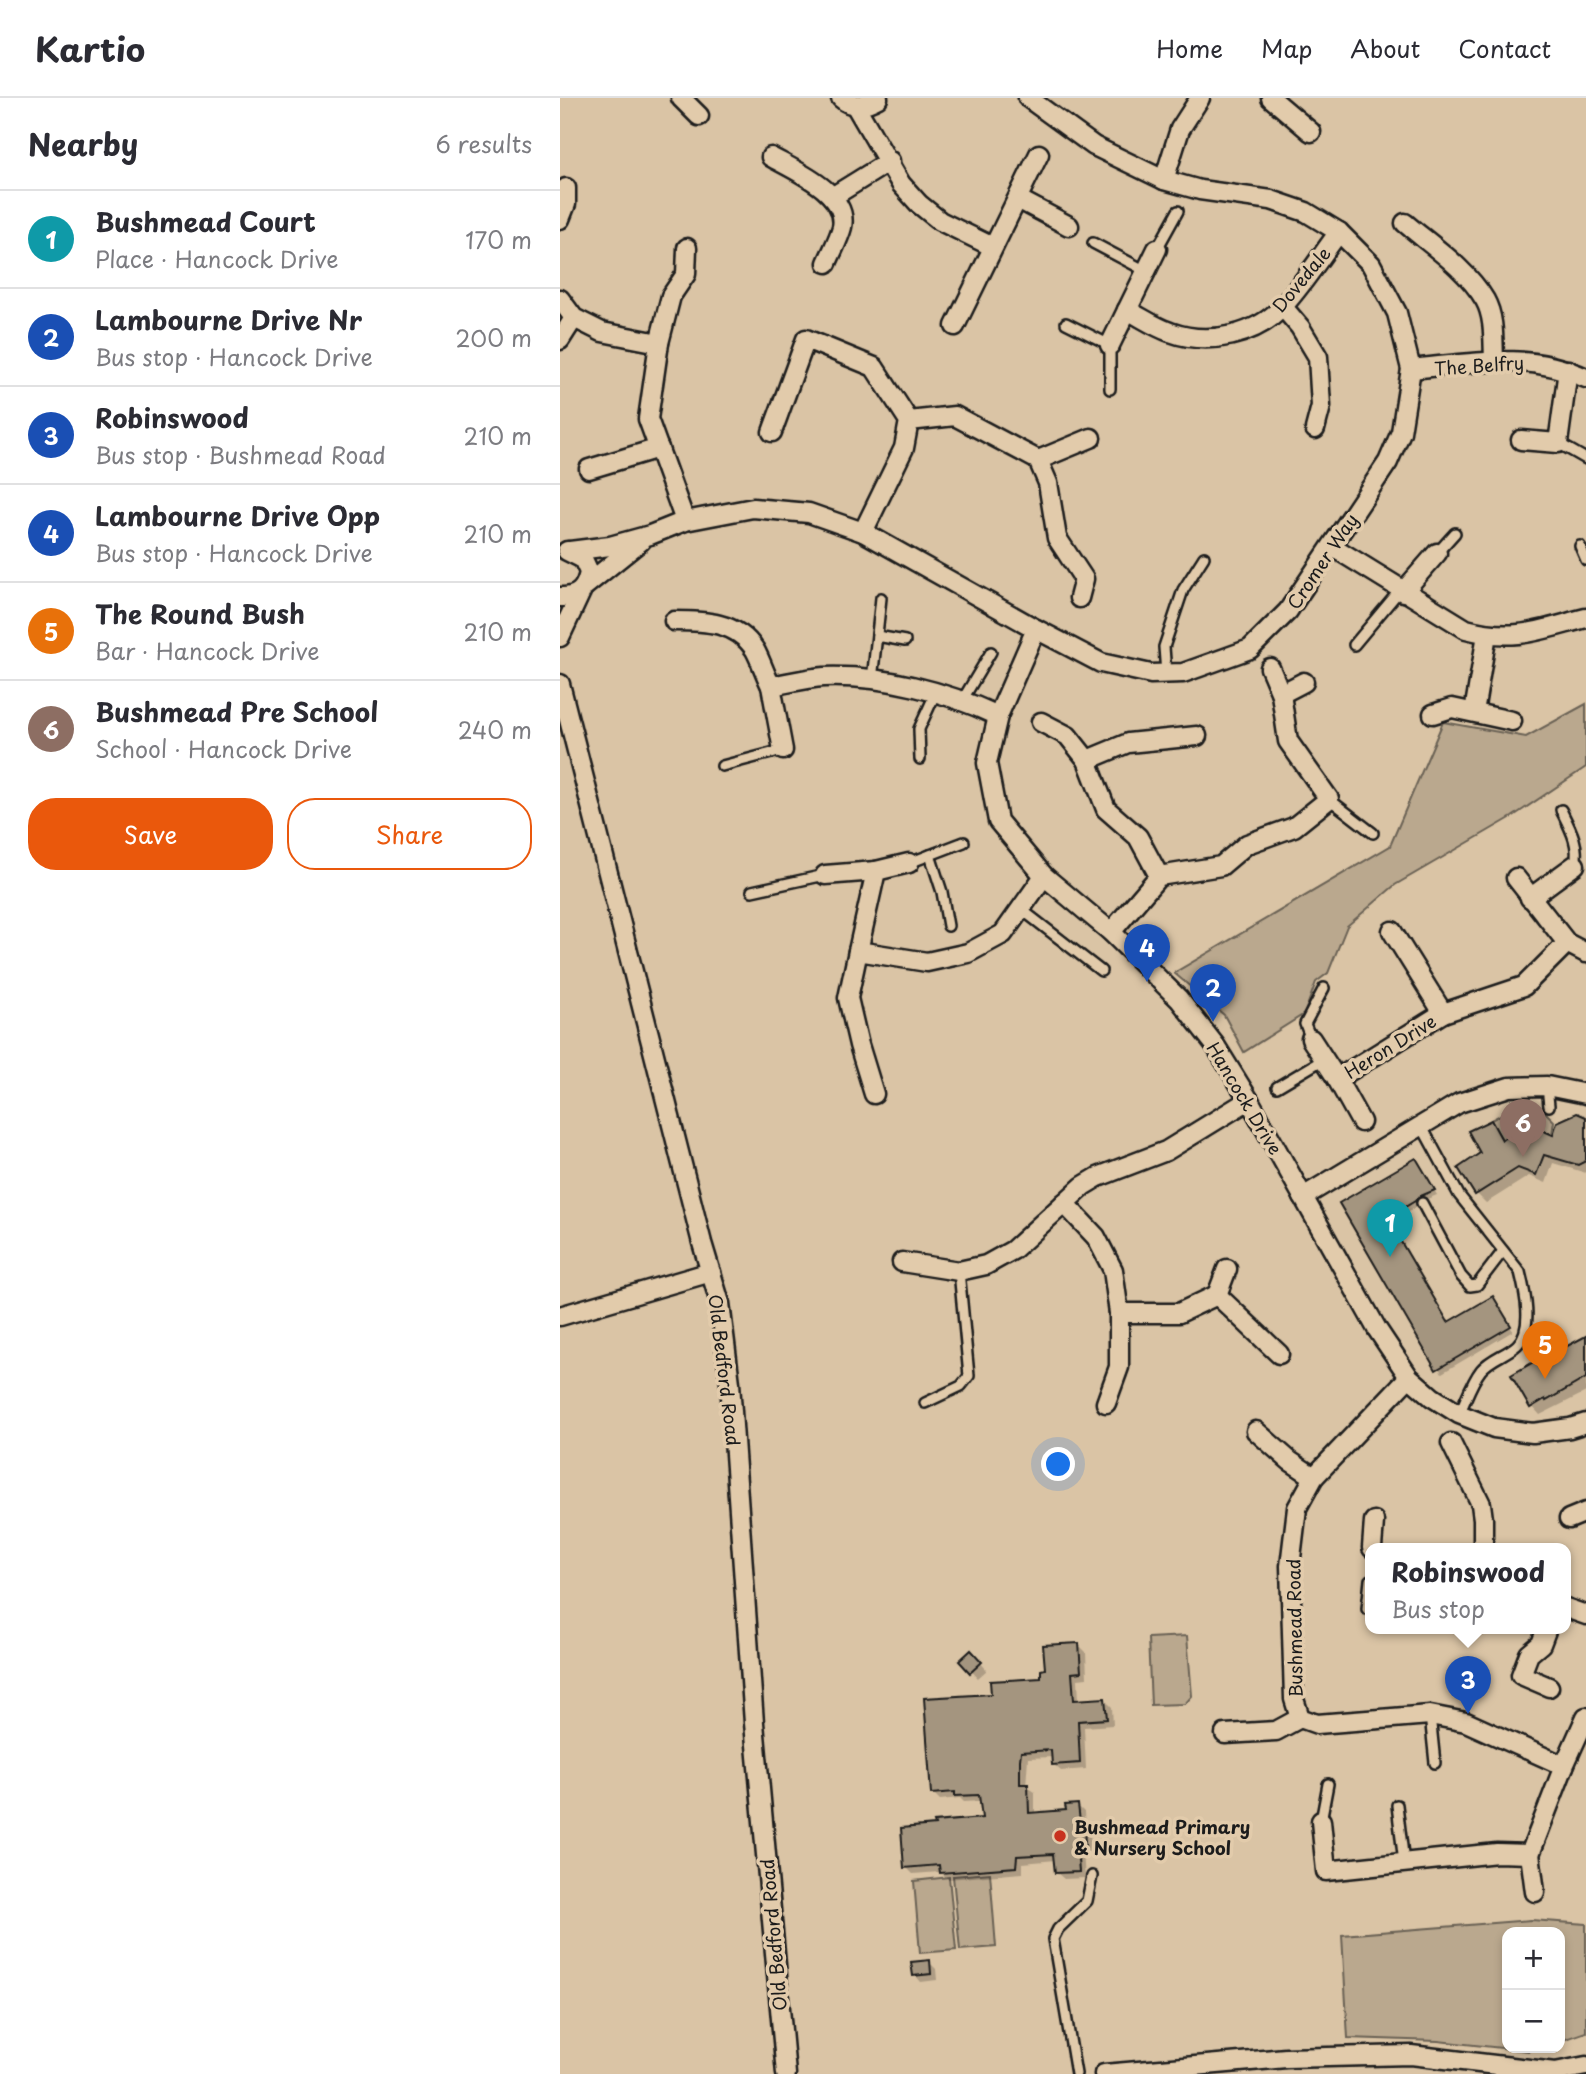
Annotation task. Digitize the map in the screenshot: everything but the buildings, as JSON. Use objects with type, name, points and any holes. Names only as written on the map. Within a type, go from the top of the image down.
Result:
[{"type":"street","points":[[681,98],[699,116]]},
{"type":"street","points":[[848,102],[864,105],[878,98]]},
{"type":"street","name":"Cromer Way","points":[[565,551],[610,546],[685,521],[753,508],[809,513],[863,532],[1101,663],[1151,674],[1183,673],[1250,649],[1288,611],[1388,462],[1401,432],[1412,369],[1397,313],[1370,264],[1339,232],[1306,212],[1271,200],[1200,190],[1164,180],[1094,146],[1028,98]]},
{"type":"street","points":[[1164,180],[1180,129],[1200,98]]},
{"type":"street","points":[[1271,98],[1311,132]]},
{"type":"street","points":[[848,102],[890,161],[901,184],[919,204],[940,221],[993,247]]},
{"type":"street","points":[[955,326],[1039,154]]},
{"type":"street","points":[[771,157],[819,183],[832,197],[840,213],[842,225],[827,263]]},
{"type":"street","points":[[832,197],[890,161]]},
{"type":"street","points":[[560,219],[566,204],[566,188]]},
{"type":"street","points":[[1018,199],[1069,226]]},
{"type":"street","points":[[1405,223],[1460,270],[1486,301],[1492,321],[1494,360]]},
{"type":"street","name":"Dovedale","points":[[1127,310],[1170,332],[1197,339],[1226,337],[1255,328],[1283,307],[1339,232]]},
{"type":"street","points":[[685,521],[648,419],[659,342],[671,296],[685,274],[687,248]]},
{"type":"street","points":[[1110,345],[1157,249]]},
{"type":"street","points":[[560,299],[575,318],[602,332],[659,342]]},
{"type":"street","points":[[1283,307],[1300,327],[1318,357],[1321,406],[1315,429]]},
{"type":"street","points":[[560,340],[575,318]]},
{"type":"street","points":[[772,432],[806,339],[874,367],[909,421],[904,448],[863,532]]},
{"type":"street","name":"The Belfry","points":[[1412,369],[1494,360],[1537,361],[1586,378]]},
{"type":"street","points":[[1521,440],[1558,443],[1568,370]]},
{"type":"street","points":[[909,421],[955,416],[1038,460],[1048,484],[1057,538],[1084,579],[1079,598]]},
{"type":"street","points":[[1038,460],[1091,438]]},
{"type":"street","points":[[589,469],[659,449]]},
{"type":"street","name":"Cromer Way","points":[[583,589],[649,535]]},
{"type":"street","points":[[1333,547],[1466,629],[1487,635],[1520,636],[1586,618]]},
{"type":"street","points":[[560,637],[589,572],[587,565],[576,554],[565,551]]},
{"type":"street","points":[[1401,591],[1437,553]]},
{"type":"street","points":[[560,597],[575,596],[583,589]]},
{"type":"street","points":[[674,621],[711,621],[735,631],[754,648],[771,686],[783,750]]},
{"type":"street","name":"Hancock Drive","points":[[1036,629],[998,716],[987,763],[998,821],[1044,876],[1111,932],[1180,999],[1215,1045],[1249,1100],[1377,1329],[1409,1377],[1432,1397],[1459,1414],[1494,1428],[1533,1433],[1586,1423]]},
{"type":"street","points":[[1474,712],[1487,635]]},
{"type":"street","points":[[1111,932],[1159,876],[1221,866],[1247,844],[1294,827],[1329,799],[1288,741],[1281,694],[1270,668]]},
{"type":"street","points":[[771,686],[824,677],[872,680],[963,699],[998,716]]},
{"type":"street","points":[[1281,694],[1304,682]]},
{"type":"street","name":"Old Bedford Road","points":[[560,684],[720,1303],[730,1383],[754,1723],[786,2074]]},
{"type":"street","points":[[1433,714],[1452,708],[1512,721]]},
{"type":"street","points":[[1041,722],[1069,736],[1087,760],[1106,809],[1138,837],[1159,876]]},
{"type":"street","points":[[1087,760],[1128,743],[1197,736]]},
{"type":"street","points":[[825,875],[876,871],[909,863]]},
{"type":"street","points":[[1530,898],[1576,865]]},
{"type":"street","points":[[874,1094],[848,998],[876,871]]},
{"type":"street","points":[[858,951],[927,962],[968,953],[1003,934],[1044,876]]},
{"type":"street","points":[[1516,878],[1567,943],[1586,953]]},
{"type":"street","name":"Heron Drive","points":[[1392,931],[1443,1013]]},
{"type":"street","name":"Heron Drive","points":[[1337,1080],[1443,1013],[1524,986],[1567,943]]},
{"type":"street","name":"Heron Drive","points":[[1311,1039],[1361,1122]]},
{"type":"street","points":[[1303,1197],[1459,1104],[1510,1087],[1547,1086],[1586,1094]]},
{"type":"street","points":[[902,1262],[959,1272],[986,1265],[1013,1250],[1083,1186],[1098,1177],[1166,1151],[1249,1100]]},
{"type":"street","points":[[1063,1203],[1096,1237],[1113,1270],[1119,1314],[1119,1367],[1106,1403]]},
{"type":"street","points":[[1119,1314],[1180,1313],[1217,1295],[1227,1269]]},
{"type":"street","points":[[560,1316],[711,1272]]},
{"type":"street","points":[[1217,1295],[1279,1354]]},
{"type":"street","name":"Bushmead Road","points":[[1409,1377],[1314,1477],[1297,1508],[1290,1566],[1294,1699],[1300,1718],[1317,1724],[1430,1715],[1466,1722],[1563,1766]]},
{"type":"street","points":[[1256,1432],[1314,1477]]},
{"type":"street","points":[[1451,1443],[1481,1504],[1483,1519],[1480,1543]]},
{"type":"street","points":[[1372,1543],[1374,1521]]},
{"type":"street","points":[[1545,1634],[1541,1644],[1529,1654],[1521,1675],[1549,1687]]},
{"type":"street","points":[[1535,1892],[1530,1854],[1563,1766],[1586,1717]]},
{"type":"street","points":[[1226,1734],[1276,1731],[1300,1718]]},
{"type":"street","points":[[1321,1821],[1326,1871],[1497,1853],[1530,1854]]},
{"type":"street","points":[[1104,2074],[1286,2058],[1411,2055],[1555,2072],[1586,2066]]},
{"type":"lane","points":[[1157,249],[1178,211]]},
{"type":"lane","points":[[1093,243],[1146,271]]},
{"type":"lane","points":[[1066,323],[1110,345],[1110,389]]},
{"type":"lane","points":[[1558,443],[1586,459]]},
{"type":"lane","points":[[1437,553],[1455,533]]},
{"type":"lane","points":[[1580,546],[1586,560]]},
{"type":"lane","points":[[1166,674],[1164,647],[1183,590],[1204,557]]},
{"type":"lane","points":[[1354,645],[1401,591]]},
{"type":"lane","points":[[872,680],[881,598]]},
{"type":"lane","points":[[877,636],[905,641]]},
{"type":"lane","points":[[963,699],[991,652]]},
{"type":"lane","points":[[920,760],[919,729],[936,692]]},
{"type":"lane","points":[[722,766],[783,750]]},
{"type":"lane","points":[[1329,799],[1373,833]]},
{"type":"lane","points":[[1561,810],[1574,837],[1578,855],[1576,865]]},
{"type":"lane","points":[[909,863],[964,842]]},
{"type":"lane","points":[[930,855],[942,892],[948,926]]},
{"type":"lane","points":[[752,891],[825,875]]},
{"type":"lane","points":[[1021,909],[1101,971]]},
{"type":"lane","points":[[1311,1039],[1306,1024],[1324,988]]},
{"type":"lane","points":[[1277,1087],[1324,1059]]},
{"type":"lane","points":[[1547,1086],[1549,1105]]},
{"type":"lane","points":[[1421,1125],[1459,1195],[1520,1272],[1523,1284],[1527,1320],[1523,1338],[1515,1347],[1496,1357],[1482,1369],[1459,1414]]},
{"type":"lane","points":[[1422,1203],[1461,1276],[1470,1286],[1477,1285],[1503,1251]]},
{"type":"lane","points":[[925,1403],[961,1386],[969,1376],[959,1272]]},
{"type":"lane","points":[[1430,1715],[1435,1763]]},
{"type":"lane","points":[[1321,1821],[1328,1784]]},
{"type":"lane","points":[[1397,1805],[1404,1863]]},
{"type":"lane","points":[[1076,2074],[1053,1939],[1058,1929],[1087,1901],[1092,1876]]},
{"type":"shaded area","points":[[1586,704],[1586,767],[1512,817],[1395,885],[1347,926],[1328,973],[1316,982],[1304,1014],[1244,1052],[1224,1015],[1174,973],[1390,846],[1443,722],[1526,737]]},
{"type":"shaded area","points":[[1539,1106],[1554,1121],[1552,1134],[1524,1122],[1502,1140],[1491,1120],[1508,1111]]},
{"type":"shaded area","points":[[1187,1636],[1192,1696],[1185,1704],[1151,1705],[1148,1638]]},
{"type":"shaded area","points":[[990,1873],[996,1947],[960,1950],[953,1876]]},
{"type":"shaded area","points":[[949,1877],[956,1950],[920,1953],[914,1881]]},
{"type":"shaded area","points":[[1531,1920],[1586,1924],[1586,2032],[1565,2039],[1565,1927],[1502,1927],[1502,2048],[1438,2041],[1348,2038],[1342,1935]]},
{"type":"place","name":"Lambourne Drive Opp","points":[[1147,982]]},
{"type":"place","name":"Lambourne Drive Nr","points":[[1213,1022]]},
{"type":"place","name":"Bushmead Pre School","points":[[1523,1157]]},
{"type":"place","name":"Bushmead Court","points":[[1390,1257]]},
{"type":"place","name":"The Round Bush","points":[[1545,1379]]},
{"type":"place","name":"Robinswood","points":[[1468,1714]]},
{"type":"place","name":"Bushmead Primary & Nursery School","points":[[1060,1836]]}]
